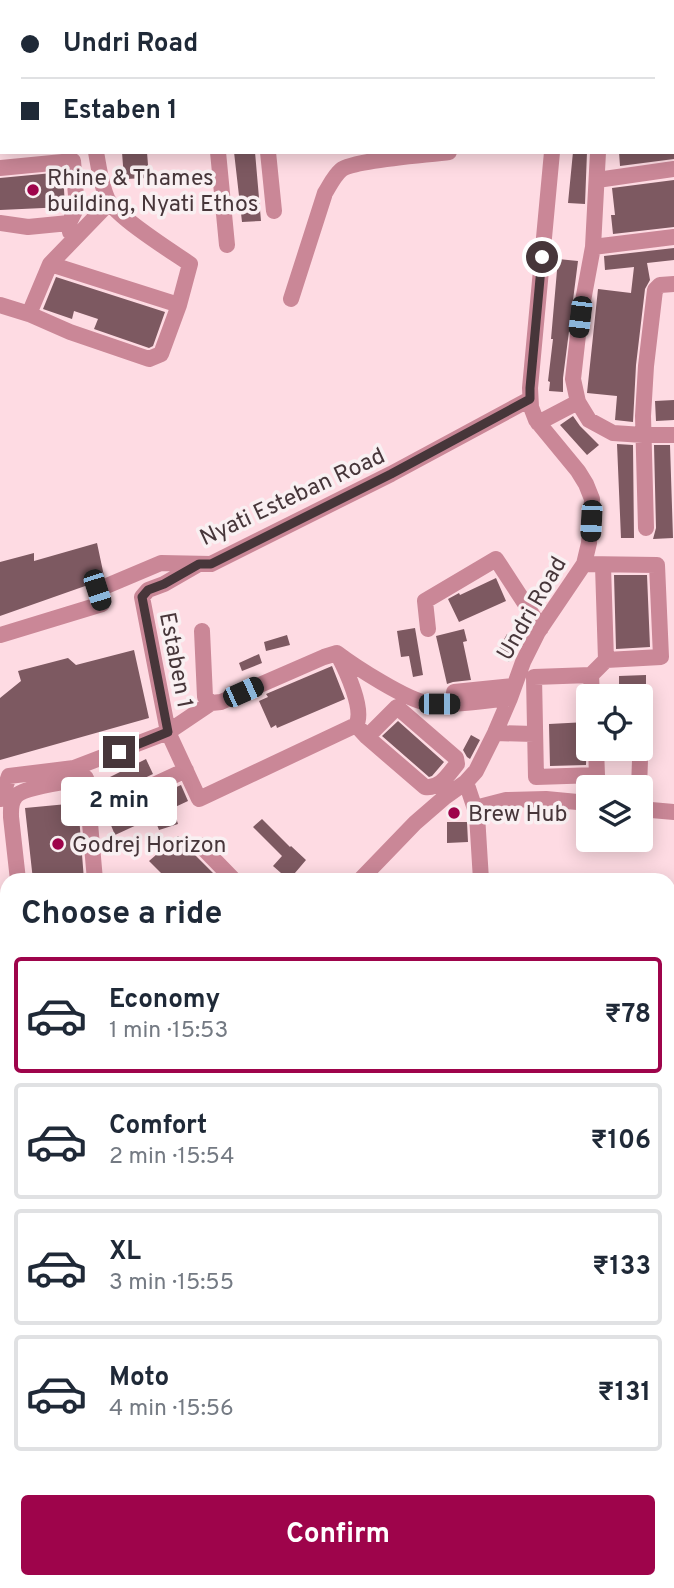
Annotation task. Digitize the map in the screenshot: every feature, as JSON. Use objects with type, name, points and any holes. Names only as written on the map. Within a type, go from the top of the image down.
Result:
[{"type":"street","points":[[0,305],[149,359],[161,354],[179,305],[190,264],[128,220],[109,203],[104,192],[96,154]]},
{"type":"street","points":[[219,154],[227,245]]},
{"type":"street","points":[[268,154],[274,211]]},
{"type":"street","points":[[291,299],[326,193],[334,177],[349,165],[432,154]]},
{"type":"street","name":"Undri Road","points":[[367,873],[415,823],[476,771],[495,733],[523,662],[541,628],[584,564],[590,543],[592,499],[586,484],[538,423],[530,399],[552,154]]},
{"type":"street","points":[[598,154],[593,247],[580,317],[573,379],[578,402],[589,420],[613,433],[674,435]]},
{"type":"street","points":[[0,168],[73,162],[77,207],[69,223],[71,242]]},
{"type":"street","points":[[597,180],[674,169]]},
{"type":"street","points":[[29,314],[50,264],[109,203]]},
{"type":"street","points":[[0,223],[28,227],[69,223]]},
{"type":"street","points":[[593,247],[674,237]]},
{"type":"street","points":[[50,264],[179,305]]},
{"type":"street","points":[[646,528],[643,435],[646,366],[655,290],[660,285],[674,284]]},
{"type":"street","name":"Nyati Esteban Road","points":[[0,635],[102,604],[97,590],[162,563],[211,564],[391,474],[530,399]]},
{"type":"street","points":[[538,423],[578,402]]},
{"type":"street","points":[[428,629],[425,601],[496,559],[541,628]]},
{"type":"street","name":"Estaben 1","points":[[1,799],[9,776],[74,768],[168,732],[142,597],[148,590],[199,564]]},
{"type":"street","points":[[584,564],[657,565],[661,657],[606,660],[591,675],[534,677],[536,777],[597,775],[596,761]]},
{"type":"street","points":[[603,566],[606,660]]},
{"type":"street","points":[[202,631],[205,696],[211,703]]},
{"type":"street","points":[[337,653],[414,700],[426,703],[454,704],[512,692]]},
{"type":"street","points":[[337,653],[221,702],[211,703],[168,732],[199,799],[361,731],[397,707],[456,758],[457,764],[440,784],[433,788],[425,787],[361,731],[360,716],[348,676],[337,653]]},
{"type":"street","points":[[591,675],[591,684]]},
{"type":"street","points":[[454,692],[512,692]]},
{"type":"street","points":[[495,733],[534,734]]},
{"type":"street","points":[[117,802],[186,770]]},
{"type":"street","points":[[17,873],[10,809],[14,797],[23,791],[86,778],[94,873]]},
{"type":"street","points":[[466,782],[475,808],[480,873]]},
{"type":"street","points":[[475,808],[506,800],[576,802]]},
{"type":"street","points":[[653,810],[674,812]]},
{"type":"street","points":[[200,845],[227,873]]},
{"type":"building","points":[[122,154],[147,154],[149,178],[124,179]]},
{"type":"building","points":[[234,154],[255,154],[261,221],[242,222]]},
{"type":"building","points":[[573,154],[587,154],[585,204],[568,203]]},
{"type":"building","points":[[619,154],[674,154],[674,159],[620,166]]},
{"type":"building","name":"Rhine & Thames building, Nyati Ethos","points":[[63,172],[65,207],[0,210],[0,178]]},
{"type":"building","points":[[674,180],[674,227],[613,234],[611,215],[615,215],[612,188]]},
{"type":"building","points":[[674,248],[674,260],[647,263],[650,280],[645,289],[636,365],[633,422],[615,420],[617,396],[587,393],[598,289],[631,293],[634,267],[605,270],[604,256]]},
{"type":"building","points":[[558,259],[578,261],[563,392],[549,391],[548,381]]},
{"type":"building","points":[[56,277],[165,312],[153,346],[149,348],[94,329],[98,319],[74,311],[72,319],[43,309]]},
{"type":"building","points":[[674,400],[674,420],[656,421],[655,401]]},
{"type":"building","points":[[573,416],[599,445],[587,455],[560,425]]},
{"type":"building","points":[[617,444],[633,445],[634,538],[621,538]]},
{"type":"building","points":[[654,445],[670,445],[673,538],[653,539],[656,528]]},
{"type":"building","points":[[97,543],[104,576],[88,585],[0,616],[0,562],[34,553],[34,561]]},
{"type":"building","points":[[614,575],[647,575],[650,647],[616,649]]},
{"type":"building","points":[[496,578],[506,601],[459,622],[448,599]]},
{"type":"building","points":[[415,628],[423,675],[413,677],[409,656],[401,657],[397,631]]},
{"type":"building","points":[[464,629],[467,641],[463,642],[471,680],[447,684],[436,636]]},
{"type":"building","points":[[507,634],[520,641],[509,662],[496,654]]},
{"type":"building","points":[[287,635],[290,645],[266,651],[264,642]]},
{"type":"building","points":[[134,650],[149,718],[0,760],[0,698],[21,681],[18,671],[68,658],[76,665]]},
{"type":"building","points":[[259,654],[262,663],[242,671],[239,663]]},
{"type":"building","points":[[332,666],[345,699],[277,728],[276,725],[271,728],[259,701],[268,697],[266,694]]},
{"type":"building","points":[[646,675],[646,684],[619,684],[619,676]]},
{"type":"building","points":[[398,721],[444,762],[432,776],[429,777],[382,736]]},
{"type":"building","points":[[576,723],[576,761],[586,761],[586,765],[550,766],[549,724]]},
{"type":"building","points":[[471,735],[480,740],[470,759],[463,750]]},
{"type":"building","points":[[146,759],[153,774],[109,795],[102,781]]},
{"type":"building","points":[[181,785],[188,801],[173,808],[178,824],[159,830],[154,817],[115,835],[108,818]]},
{"type":"building","name":"Godrej Horizon","points":[[78,803],[83,873],[32,873],[25,808]]},
{"type":"building","points":[[262,819],[306,860],[295,873],[281,873],[273,866],[282,856],[253,827]]},
{"type":"building","points":[[447,822],[467,822],[468,842],[447,843]]},
{"type":"building","name":"Godrej Horizon","points":[[178,836],[213,873],[161,873],[149,861]]},
{"type":"place","name":"Rhine & Thames building, Nyati Ethos","points":[[33,190]]},
{"type":"place","name":"Brew Hub","points":[[454,813]]},
{"type":"place","name":"Godrej Horizon","points":[[58,844]]},
{"type":"route","points":[[119,752],[168,732],[142,597],[148,590],[199,564],[211,564],[343,499],[530,399],[542,257]]}]
